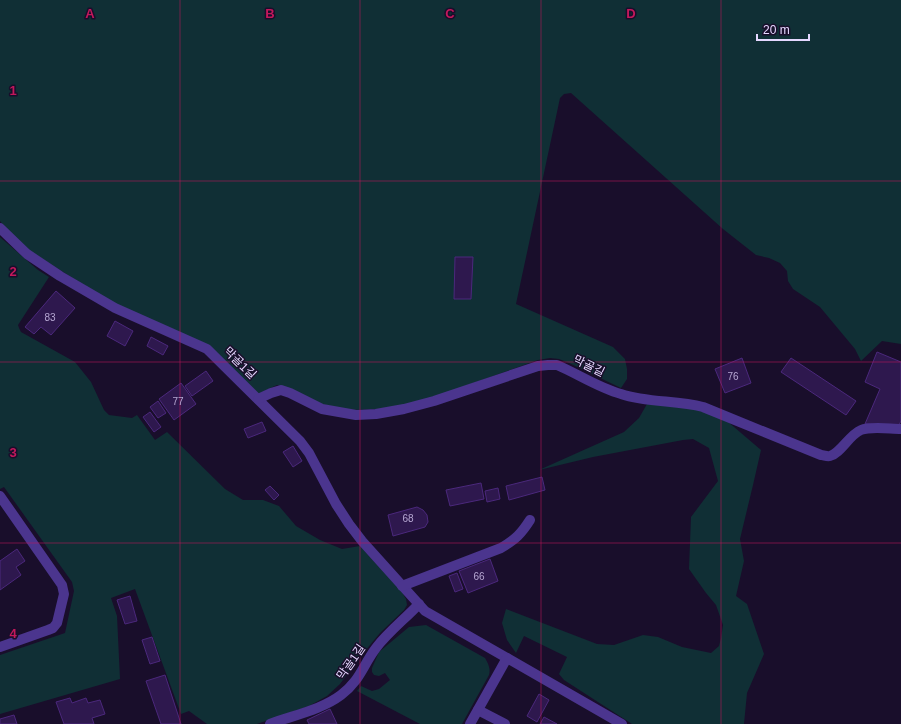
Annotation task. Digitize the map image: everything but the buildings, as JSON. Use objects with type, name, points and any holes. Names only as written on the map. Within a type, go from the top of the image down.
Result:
[{"type":"lane","name":"막골1길","points":[[0,228],[27,254],[60,276],[114,308],[207,349],[300,441],[349,524],[362,541],[425,611],[619,723]]},
{"type":"lane","name":"막골길","points":[[258,399],[282,390],[322,409],[356,415],[376,414],[434,402],[538,366],[557,365],[609,390],[621,394],[662,402],[693,404],[703,407],[821,455],[829,456],[836,453],[854,435],[868,428],[901,429]]},
{"type":"lane","points":[[0,496],[62,585],[64,594],[57,623],[53,628],[0,647]]},
{"type":"lane","points":[[402,586],[502,548],[522,533],[530,520]]},
{"type":"lane","name":"막골1길","points":[[270,724],[327,704],[342,695],[358,679],[375,649],[419,604]]},
{"type":"lane","points":[[470,724],[507,658]]},
{"type":"lane","points":[[478,710],[505,724]]},
{"type":"green space","points":[[0,0],[901,0],[901,344],[882,341],[861,361],[855,349],[820,307],[793,289],[788,281],[787,271],[780,263],[769,258],[756,255],[723,229],[571,93],[564,94],[560,98],[516,304],[613,347],[625,359],[627,369],[627,379],[621,388],[569,363],[559,359],[550,358],[538,360],[408,405],[382,409],[345,410],[322,404],[286,387],[277,385],[258,394],[210,347],[117,306],[30,251],[0,221]]},
{"type":"green space","points":[[0,237],[38,270],[49,277],[18,325],[21,332],[75,362],[91,382],[104,410],[109,415],[132,418],[137,415],[155,440],[167,432],[225,489],[243,500],[263,500],[279,506],[296,526],[320,540],[342,549],[360,546],[402,592],[406,599],[407,605],[404,610],[380,633],[340,684],[327,696],[309,706],[257,724],[207,724],[189,711],[181,714],[135,589],[111,598],[117,616],[120,679],[0,714],[0,655],[65,633],[74,591],[72,582],[4,487],[0,489]]},
{"type":"green space","points":[[647,404],[699,409],[727,421],[761,450],[740,539],[744,561],[736,596],[747,604],[764,654],[747,693],[744,724],[632,724],[564,680],[559,674],[567,657],[524,636],[516,653],[507,640],[502,623],[506,609],[597,644],[614,645],[643,635],[658,637],[682,647],[711,653],[719,646],[723,625],[716,605],[689,569],[691,517],[718,481],[709,448],[693,439],[683,440],[593,457],[539,470],[624,432],[639,418]]},
{"type":"green space","points":[[426,625],[485,658],[488,664],[490,671],[489,675],[462,724],[420,724],[357,691],[361,686],[372,691],[379,689],[390,680],[385,673],[379,676],[374,675],[372,672],[372,668],[379,652],[409,627]]}]
